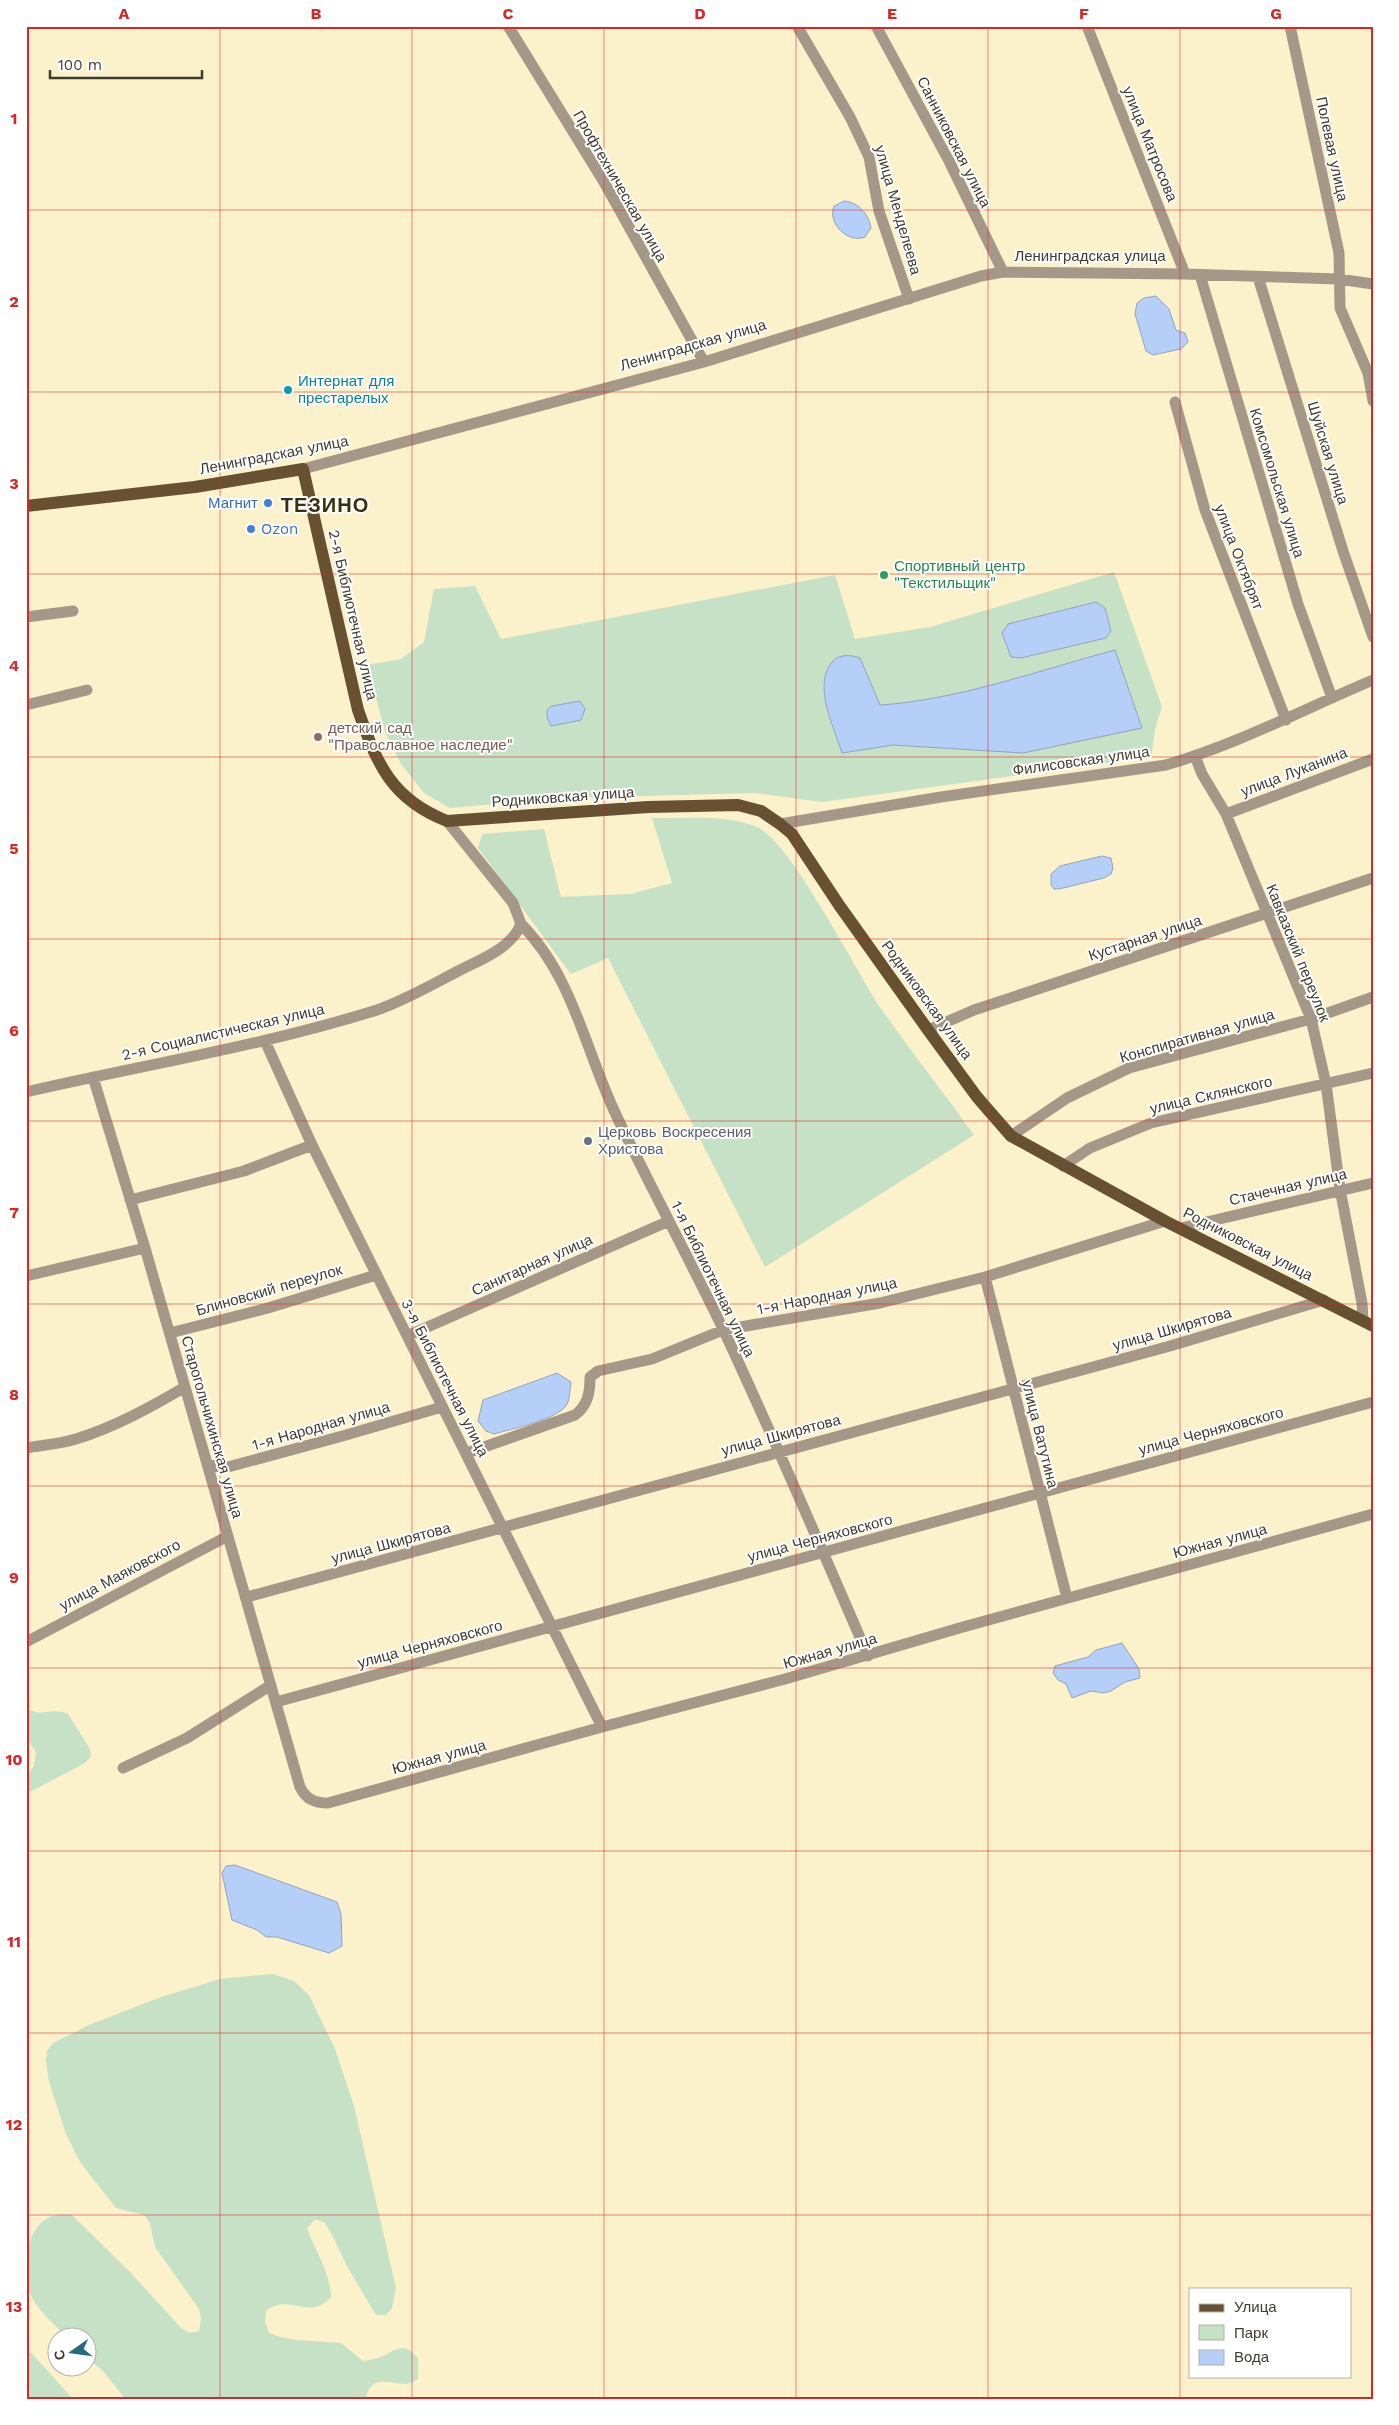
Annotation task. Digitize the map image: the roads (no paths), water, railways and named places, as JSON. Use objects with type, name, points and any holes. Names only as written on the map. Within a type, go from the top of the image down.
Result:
[{"type":"main road","name":"Ленинградская улица","points":[[26,506],[195,487],[303,469]]},
{"type":"main road","name":"2-я Библиотечная улица","points":[[303,469],[358,710],[370,745],[385,773],[404,796],[423,812],[447,821]]},
{"type":"main road","name":"Родниковская улица","points":[[447,821],[648,807],[738,805],[761,811],[792,834],[928,1030],[977,1097],[1011,1136],[1165,1221],[1368,1323]]},
{"type":"street","name":"Профтехническая улица","points":[[508,26],[604,182],[704,362]]},
{"type":"street","name":"улица Менделеева","points":[[797,26],[850,117],[869,157],[879,211],[909,300]]},
{"type":"street","name":"Санниковская улица","points":[[876,26],[949,161],[1003,272]]},
{"type":"street","name":"улица Матросова","points":[[1087,26],[1185,274]]},
{"type":"street","name":"Полевая улица","points":[[1290,26],[1339,253],[1340,308],[1370,376],[1373,400]]},
{"type":"street","name":"Ленинградская улица","points":[[303,469],[704,362],[784,336],[909,300],[981,276],[1003,272],[1185,274],[1338,279],[1373,284]]},
{"type":"street","name":"Комсомольская улица","points":[[1200,275],[1298,604],[1332,698]]},
{"type":"street","name":"Шуйская улица","points":[[1258,277],[1334,524],[1373,637]]},
{"type":"street","name":"улица Октябрят","points":[[1175,402],[1205,510],[1286,720]]},
{"type":"street","points":[[26,617],[73,611]]},
{"type":"street","name":"Филисовская улица","points":[[780,824],[950,795],[1166,765],[1195,756],[1286,720],[1373,680]]},
{"type":"street","points":[[26,705],[87,690]]},
{"type":"street","name":"Кавказский переулок","points":[[1195,756],[1202,774],[1226,814],[1311,1019],[1326,1084],[1340,1189],[1362,1303],[1368,1323]]},
{"type":"street","name":"улица Луканина","points":[[1226,814],[1373,759]]},
{"type":"street","points":[[447,821],[513,903],[521,924]]},
{"type":"street","name":"Кустарная улица","points":[[928,1030],[974,1010],[1373,878]]},
{"type":"street","name":"2-я Социалистическая улица","points":[[26,1092],[93,1076],[265,1041],[378,1009],[417,992],[480,960],[508,942],[521,924]]},
{"type":"street","name":"1-я Библиотечная улица","points":[[521,924],[535,938],[566,989],[598,1076],[723,1330],[868,1656]]},
{"type":"street","name":"Конспиративная улица","points":[[1011,1136],[1067,1098],[1129,1068],[1311,1019],[1373,997]]},
{"type":"street","name":"3-я Библиотечная улица","points":[[265,1041],[312,1145],[602,1727]]},
{"type":"street","name":"улица Склянского","points":[[1063,1166],[1090,1148],[1151,1123],[1373,1073]]},
{"type":"street","name":"Старогольчихинская улица","points":[[93,1076],[247,1598],[300,1787]]},
{"type":"street","points":[[130,1200],[244,1172],[312,1145]]},
{"type":"street","name":"Стачечная улица","points":[[1181,1228],[1373,1182]]},
{"type":"street","name":"Санитарная улица","points":[[407,1336],[669,1221]]},
{"type":"street","name":"1-я Народная улица","points":[[467,1454],[575,1415],[585,1404],[593,1373],[652,1359],[723,1330],[880,1303],[985,1277],[1165,1221]]},
{"type":"street","points":[[26,1276],[145,1248]]},
{"type":"street","name":"Блиновский переулок","points":[[170,1334],[268,1308],[376,1275]]},
{"type":"street","name":"улица Ватутина","points":[[985,1277],[1067,1598]]},
{"type":"street","name":"улица Шкирятова","points":[[247,1598],[778,1451],[1170,1346],[1324,1300]]},
{"type":"street","points":[[26,1448],[65,1442],[89,1434],[142,1412],[185,1387]]},
{"type":"street","name":"улица Черняховского","points":[[276,1702],[1373,1402]]},
{"type":"street","name":"1-я Народная улица","points":[[208,1465],[228,1467],[442,1407]]},
{"type":"street","name":"Южная улица","points":[[300,1787],[310,1799],[318,1803],[328,1803],[868,1656],[1067,1598],[1373,1514]]},
{"type":"street","name":"улица Маяковского","points":[[26,1642],[228,1536]]},
{"type":"street","points":[[123,1768],[187,1738],[271,1685]]},
{"type":"water","points":[[844,201],[858,206],[868,218],[871,228],[865,237],[858,238],[846,235],[836,225],[833,212],[834,206]]},
{"type":"water","points":[[1156,296],[1169,309],[1176,330],[1185,333],[1188,342],[1181,349],[1153,355],[1146,351],[1135,314],[1137,303],[1144,298]]},
{"type":"water","points":[[1096,602],[1105,608],[1111,631],[1106,638],[1021,658],[1011,657],[1002,633],[1008,624]]},
{"type":"water","points":[[1115,650],[1142,728],[1023,753],[893,745],[842,753],[826,705],[824,681],[827,670],[834,660],[843,656],[860,658],[880,705],[909,702],[969,691]]},
{"type":"water","points":[[580,701],[585,709],[581,720],[551,726],[547,717],[547,710],[552,706]]},
{"type":"water","points":[[1102,856],[1111,858],[1113,868],[1111,874],[1104,878],[1059,889],[1054,889],[1051,885],[1051,874],[1060,866]]},
{"type":"water","points":[[557,1373],[571,1382],[568,1402],[557,1413],[535,1423],[494,1434],[486,1431],[478,1421],[483,1400]]},
{"type":"water","points":[[1122,1643],[1139,1669],[1140,1678],[1125,1682],[1111,1691],[1104,1693],[1091,1691],[1072,1698],[1066,1684],[1058,1680],[1053,1673],[1055,1666],[1088,1657],[1096,1650]]},
{"type":"water","points":[[235,1865],[337,1902],[341,1914],[342,1946],[329,1953],[277,1937],[266,1937],[257,1930],[232,1920],[222,1873],[226,1866]]},
{"type":"place","name":"Интернат для престарелых","points":[[288,390]]},
{"type":"place","name":"Магнит","points":[[268,503]]},
{"type":"place","name":"Ozon","points":[[251,529]]},
{"type":"place","name":"Спортивный центр \"Текстильщик\"","points":[[884,575]]},
{"type":"place","name":"детский сад \"Православное наследие\"","points":[[318,737]]},
{"type":"place","name":"Церковь Воскресения Христова","points":[[588,1141]]},
{"type":"district","name":"ТЕЗИНО","points":[[325,505]]}]
